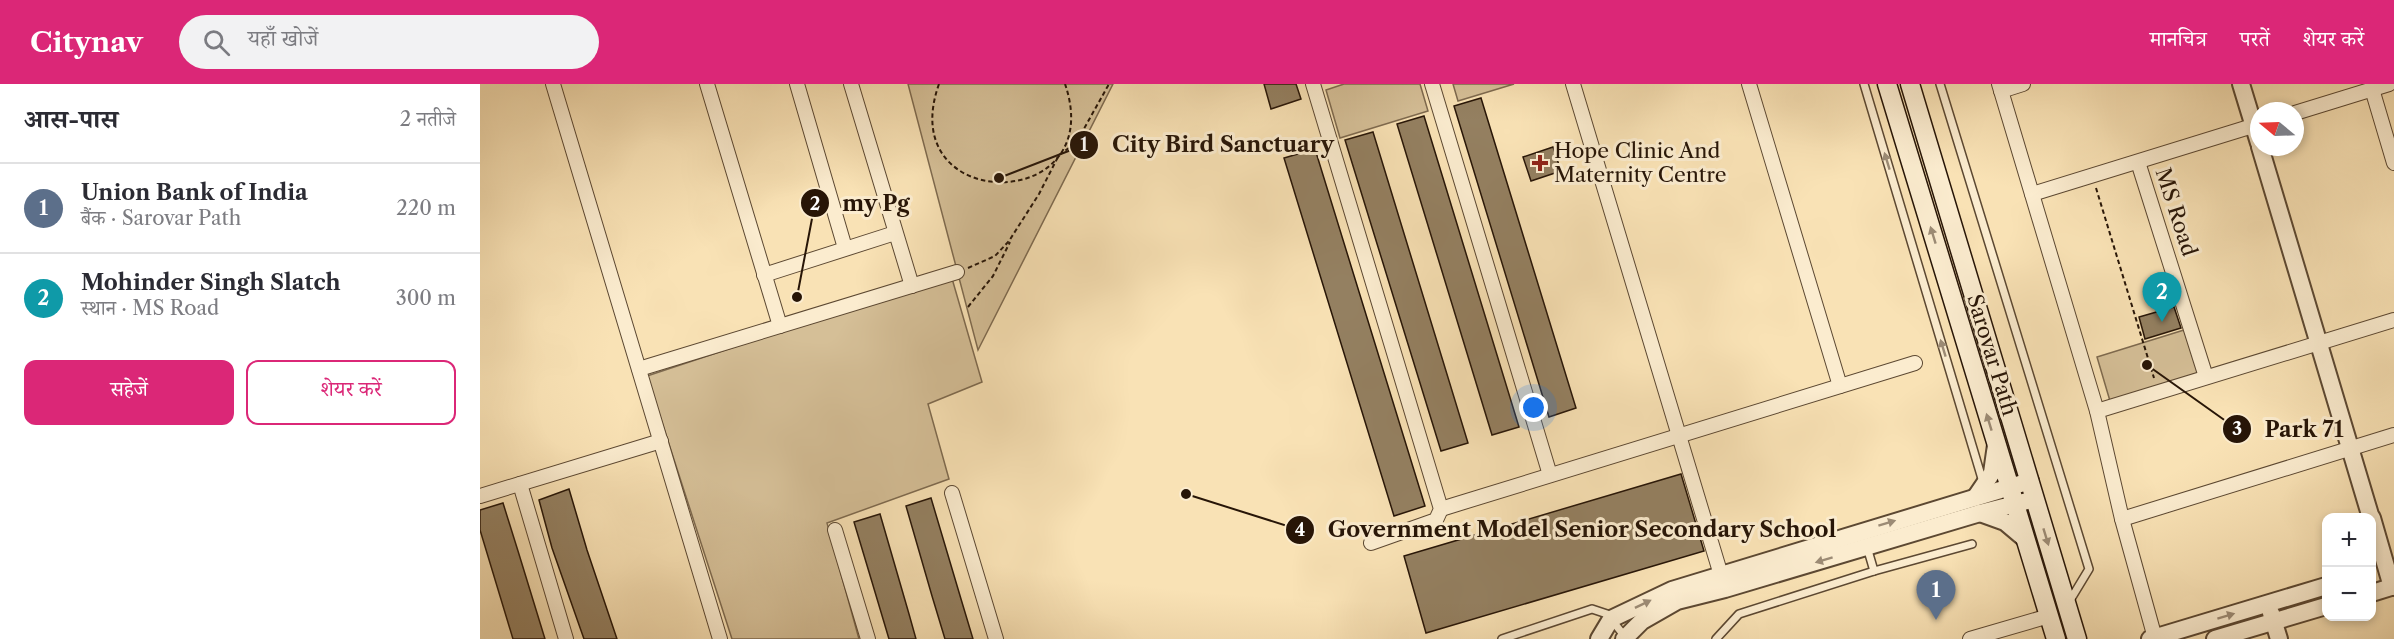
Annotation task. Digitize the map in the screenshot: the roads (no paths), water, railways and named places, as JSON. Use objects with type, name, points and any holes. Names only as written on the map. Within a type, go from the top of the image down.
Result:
[{"type":"main road","name":"Sarovar Path","points":[[1887,84],[2056,639]]},
{"type":"main road","name":"Sarovar Path","points":[[1910,84],[2077,639]]},
{"type":"street","points":[[553,84],[720,639]]},
{"type":"street","points":[[707,84],[780,326]]},
{"type":"street","points":[[797,84],[845,248]]},
{"type":"street","points":[[851,84],[912,286]]},
{"type":"street","points":[[1313,84],[1441,509],[1436,520],[1371,543]]},
{"type":"street","points":[[1432,84],[1550,476]]},
{"type":"street","points":[[1573,84],[1723,581]]},
{"type":"street","points":[[1749,84],[1840,386]]},
{"type":"street","points":[[2023,84],[2000,87],[2097,411],[2152,638],[2322,587]]},
{"type":"street","points":[[2241,84],[2250,109]]},
{"type":"street","points":[[2304,110],[2389,84]]},
{"type":"street","points":[[2372,89],[2394,163]]},
{"type":"street","points":[[2032,194],[2250,127]]},
{"type":"street","points":[[2263,156],[2370,513]]},
{"type":"street","name":"MS Road","points":[[2138,162],[2206,377]]},
{"type":"street","points":[[764,274],[895,233]]},
{"type":"street","points":[[639,369],[957,272]]},
{"type":"street","points":[[2097,411],[2394,320]]},
{"type":"street","points":[[1441,509],[1915,363]]},
{"type":"street","points":[[2122,519],[2394,435]]},
{"type":"street","points":[[480,496],[661,441]]},
{"type":"street","points":[[1978,513],[1977,492],[1992,473],[1996,446]]},
{"type":"street","points":[[1599,639],[1611,619],[1672,590],[1723,581],[1867,547],[1978,513],[2030,481]]},
{"type":"street","points":[[520,484],[566,639]]},
{"type":"street","points":[[1625,638],[1642,621],[1677,601],[1723,581],[1864,530],[1977,492],[2012,494],[2035,499]]},
{"type":"street","points":[[952,493],[996,639]]},
{"type":"street","points":[[1978,513],[2005,522],[2024,538]]},
{"type":"street","points":[[835,530],[867,639]]},
{"type":"street","points":[[2376,538],[2384,569],[2393,587],[2376,592]]},
{"type":"street","points":[[2268,604],[2280,639]]},
{"type":"street","points":[[2215,639],[2322,607]]},
{"type":"street","points":[[1970,639],[2049,616]]},
{"type":"lane","points":[[1864,84],[1977,492]]},
{"type":"lane","points":[[1940,84],[2090,569],[2067,605]]},
{"type":"lane","points":[[1864,530],[1874,571]]},
{"type":"lane","points":[[1716,639],[1739,614],[1874,571],[1972,544]]},
{"type":"lane","points":[[1502,639],[1592,609],[1607,614],[1625,638]]},
{"type":"place","name":"Hope Clinic And Maternity Centre","points":[[1540,163]]},
{"type":"place","name":"City Bird Sanctuary","points":[[999,178]]},
{"type":"place","name":"my Pg","points":[[797,297]]},
{"type":"place","name":"Mohinder Singh Slatch","points":[[2162,322]]},
{"type":"place","name":"Park 71","points":[[2147,365]]},
{"type":"place","name":"Government Model Senior Secondary School","points":[[1186,494]]},
{"type":"place","name":"Union Bank of India","points":[[1936,620]]}]
